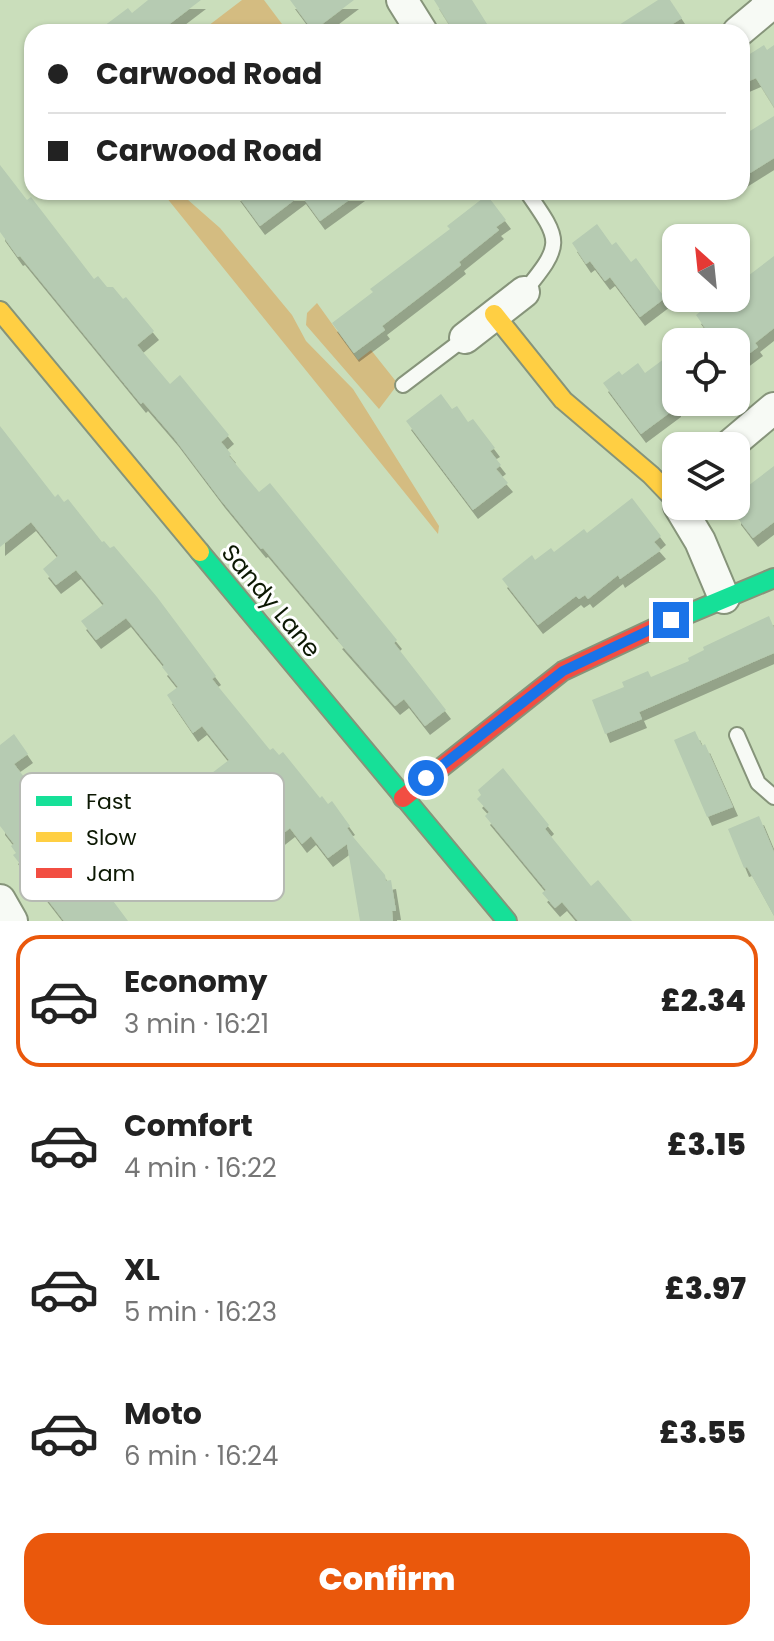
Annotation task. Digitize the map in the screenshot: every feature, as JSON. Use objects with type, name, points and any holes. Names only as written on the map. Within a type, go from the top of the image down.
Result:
[{"type":"street","points":[[402,0],[417,24]]},
{"type":"street","points":[[748,24],[763,11],[770,0]]},
{"type":"street","points":[[465,338],[524,292]]},
{"type":"street","name":"Sandy Lane","points":[[0,311],[403,798],[496,918]]},
{"type":"street","points":[[494,314],[563,400],[662,486]]},
{"type":"street","points":[[746,432],[774,408]]},
{"type":"street","points":[[688,520],[724,598]]},
{"type":"street","points":[[403,798],[563,671],[619,643],[774,578]]},
{"type":"street","points":[[0,900],[12,921]]},
{"type":"lane","points":[[524,292],[554,250],[555,237],[550,224],[533,200]]},
{"type":"lane","points":[[403,385],[465,338]]},
{"type":"lane","points":[[737,735],[758,783],[774,797]]},
{"type":"shaded area","points":[[242,0],[264,0],[282,24],[211,24]]},
{"type":"shaded area","points":[[168,200],[188,200],[220,228],[292,315],[306,341],[353,389],[439,526],[438,534]]},
{"type":"shaded area","points":[[317,303],[358,360],[371,350],[398,384],[379,409],[306,325],[307,313]]},
{"type":"building","points":[[148,0],[201,0],[170,24],[107,24],[128,8],[132,13]]},
{"type":"building","points":[[290,0],[354,0],[322,24],[308,24]]},
{"type":"building","points":[[434,0],[472,0],[487,24],[449,24]]},
{"type":"building","points":[[658,0],[670,0],[682,18],[673,24],[620,24]]},
{"type":"building","points":[[764,45],[767,50],[774,45],[774,107],[756,78],[750,81],[750,54]]},
{"type":"building","points":[[774,116],[774,158],[750,173],[750,131]]},
{"type":"building","points":[[0,165],[24,200],[33,200],[94,279],[98,276],[123,299],[126,297],[154,331],[137,345],[170,384],[180,375],[229,435],[221,442],[231,454],[229,456],[259,492],[270,483],[397,640],[394,643],[446,710],[425,726],[404,699],[395,706],[261,549],[174,438],[143,402],[141,404],[0,232]]},
{"type":"building","points":[[241,200],[294,200],[260,226]]},
{"type":"building","points":[[305,200],[349,200],[320,221]]},
{"type":"building","points":[[481,200],[491,200],[506,220],[496,227],[499,230],[459,262],[461,265],[382,326],[385,330],[354,353],[332,323],[373,292],[370,289],[450,229],[447,226]]},
{"type":"building","points":[[597,224],[612,245],[616,242],[631,262],[636,258],[662,294],[662,300],[640,317],[610,277],[605,281],[590,261],[586,264],[572,243]]},
{"type":"building","points":[[774,256],[774,328],[755,343],[758,347],[750,353],[750,328],[705,328],[696,315],[700,312],[750,312],[750,274]]},
{"type":"building","points":[[662,360],[662,416],[665,416],[641,434],[603,383],[619,371],[622,375],[638,363],[645,373]]},
{"type":"building","points":[[441,394],[452,409],[457,406],[468,422],[473,419],[495,448],[490,451],[501,465],[496,469],[508,483],[473,510],[406,421]]},
{"type":"building","points":[[0,426],[55,497],[58,494],[64,502],[68,499],[102,542],[110,548],[114,546],[157,597],[216,676],[212,679],[270,750],[273,748],[279,755],[283,752],[320,798],[322,796],[328,804],[332,801],[350,826],[347,828],[385,875],[386,881],[391,880],[396,911],[392,911],[393,921],[360,921],[347,844],[328,858],[311,836],[302,844],[290,828],[284,833],[284,773],[212,773],[229,760],[202,726],[193,733],[167,695],[178,687],[162,667],[164,665],[126,618],[96,640],[81,621],[104,604],[76,570],[56,585],[43,569],[58,556],[31,522],[0,547]]},
{"type":"building","points":[[774,466],[774,522],[753,538],[739,520],[750,520],[750,484]]},
{"type":"building","points":[[632,498],[661,536],[654,542],[661,550],[620,579],[618,575],[588,599],[585,595],[579,599],[576,596],[538,625],[502,579],[532,555],[535,560],[551,548],[554,552],[584,529],[587,533]]},
{"type":"building","points":[[769,616],[774,628],[774,653],[639,712],[642,719],[605,734],[592,700],[624,687],[622,682],[648,671],[651,677],[689,661],[688,658],[704,650],[703,647]]},
{"type":"building","points":[[695,731],[702,746],[705,744],[733,807],[707,817],[674,740]]},
{"type":"building","points":[[14,734],[28,754],[14,764],[21,773],[20,864],[13,855],[16,853],[11,846],[14,844],[0,826],[0,745]]},
{"type":"building","points":[[503,768],[549,825],[545,829],[591,886],[598,880],[632,921],[578,921],[562,902],[555,908],[542,893],[546,890],[485,816],[489,812],[477,799],[481,795],[478,790]]},
{"type":"building","points":[[759,816],[774,852],[774,916],[747,867],[744,868],[728,829]]},
{"type":"building","points":[[49,901],[113,901],[128,921],[64,921]]},
{"type":"traffic: fast","points":[[200,552],[507,921]]},
{"type":"traffic: fast","points":[[659,626],[774,578]]},
{"type":"traffic: slow","points":[[0,311],[200,552]]},
{"type":"traffic: slow","points":[[494,314],[563,400],[662,486]]},
{"type":"traffic: jam","points":[[403,798],[563,671],[659,626]]},
{"type":"route","points":[[426,778],[563,671],[671,620]]}]
